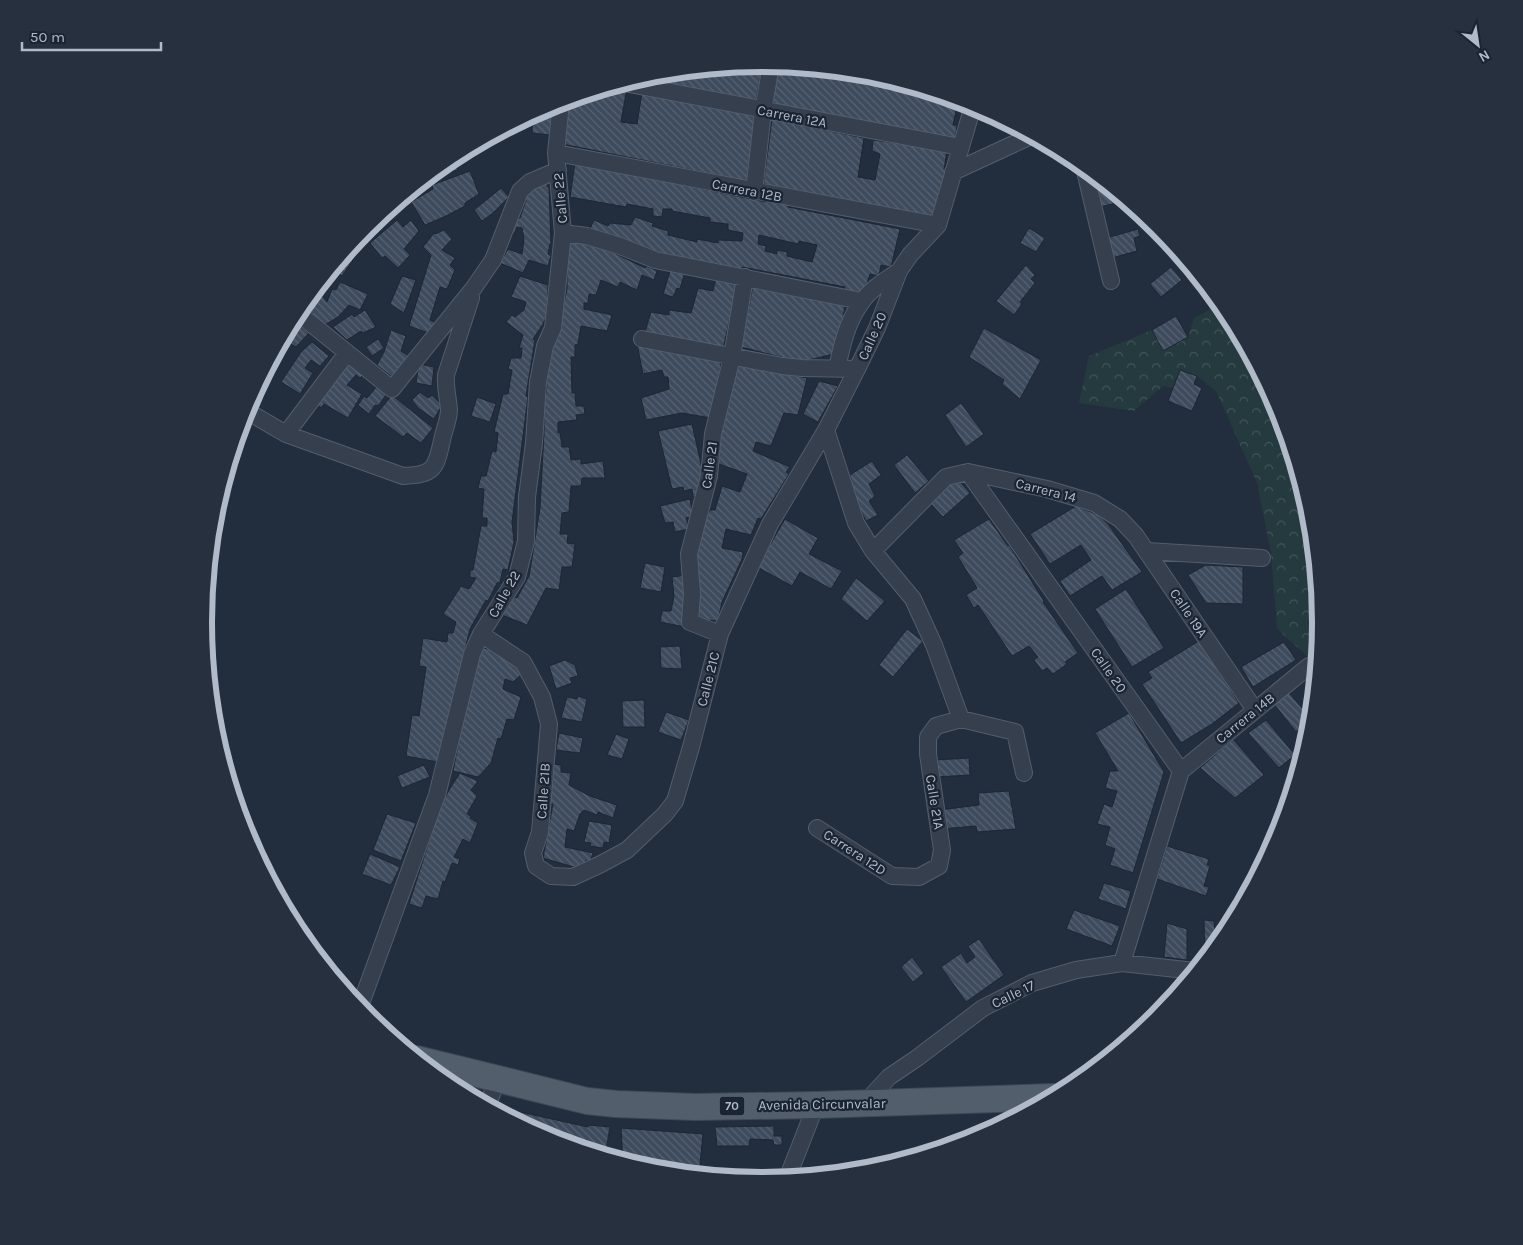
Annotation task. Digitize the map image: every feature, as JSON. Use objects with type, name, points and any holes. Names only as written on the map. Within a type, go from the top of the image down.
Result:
[{"type":"main road","name":"Avenida Circunvalar","points":[[432,1063],[587,1101],[616,1104],[696,1107],[864,1104],[1038,1098]]},
{"type":"street","points":[[754,192],[763,111],[770,72]]},
{"type":"street","name":"Carrera 12A","points":[[640,86],[960,147]]},
{"type":"street","name":"Calle 22","points":[[362,1000],[438,795],[472,654],[481,634],[517,577],[526,541],[527,497],[534,443],[538,382],[545,346],[553,328],[563,233],[556,153],[560,111]]},
{"type":"street","name":"Calle 20","points":[[642,339],[732,357],[802,368],[857,369],[877,328],[899,271],[910,255],[938,225],[971,114]]},
{"type":"street","points":[[952,172],[1024,139]]},
{"type":"street","name":"Carrera 12B","points":[[556,153],[754,192],[938,225]]},
{"type":"street","points":[[304,318],[392,389],[474,289],[493,260],[520,191],[530,182],[558,170]]},
{"type":"street","points":[[1087,179],[1111,281]]},
{"type":"street","points":[[563,233],[587,236],[620,246],[655,260],[746,277],[861,302]]},
{"type":"street","points":[[837,368],[849,323],[861,302],[878,286],[899,271]]},
{"type":"street","name":"Calle 21","points":[[720,634],[690,622],[692,594],[689,554],[709,476],[713,434],[732,357],[746,277]]},
{"type":"street","points":[[252,414],[286,434],[403,476],[427,472],[436,464],[449,412],[445,387],[446,375],[474,289]]},
{"type":"street","points":[[286,434],[348,353]]},
{"type":"street","name":"Calle 21C","points":[[551,876],[573,877],[627,850],[665,814],[675,801],[720,634],[770,524],[826,430],[857,369]]},
{"type":"street","points":[[826,430],[856,523],[873,551],[913,599],[934,645],[960,719],[1015,732],[1024,773]]},
{"type":"street","points":[[873,551],[946,477],[968,472]]},
{"type":"street","name":"Calle 20","points":[[968,472],[1181,771]]},
{"type":"street","name":"Carrera 14","points":[[968,472],[1047,489],[1094,503],[1120,519]]},
{"type":"street","name":"Calle 19A","points":[[1120,519],[1147,551],[1255,710]]},
{"type":"street","points":[[1147,551],[1262,558]]},
{"type":"street","name":"Calle 21B","points":[[481,634],[523,662],[542,697],[549,724],[540,832],[533,853],[536,866],[551,876]]},
{"type":"street","name":"Carrera 14B","points":[[1181,771],[1309,666]]},
{"type":"street","name":"Calle 21A","points":[[892,876],[919,877],[939,866],[942,850],[928,754],[928,737],[936,726],[960,719]]},
{"type":"street","points":[[1122,963],[1181,771]]},
{"type":"street","name":"Carrera 12D","points":[[817,828],[892,876]]},
{"type":"street","name":"Calle 17","points":[[864,1104],[889,1077],[983,1008],[1032,983],[1076,970],[1122,963],[1187,970]]},
{"type":"street","points":[[489,1101],[498,1079]]},
{"type":"street","points":[[790,1171],[816,1105]]},
{"type":"green space","points":[[1213,308],[1219,317],[1255,379],[1270,412],[1282,446],[1293,480],[1307,551],[1312,622],[1310,659],[1277,629],[1271,553],[1257,483],[1216,391],[1197,376],[1180,370],[1173,388],[1163,386],[1134,411],[1079,403],[1089,356],[1152,330],[1164,350],[1188,337],[1194,318]]},
{"type":"building","points":[[761,72],[755,105],[659,82],[690,77]]},
{"type":"building","points":[[778,73],[833,77],[869,83],[904,91],[956,109],[953,125],[957,125],[955,141],[772,104]]},
{"type":"building","points":[[627,89],[621,122],[637,124],[642,92],[755,116],[747,181],[562,144],[567,108]]},
{"type":"building","points":[[552,114],[550,135],[532,133],[533,122]]},
{"type":"building","points":[[772,119],[864,138],[858,177],[875,180],[880,154],[872,151],[873,140],[947,150],[944,170],[946,170],[933,218],[763,187]]},
{"type":"building","points":[[575,163],[766,202],[767,200],[788,204],[788,207],[900,229],[891,267],[881,265],[879,276],[870,274],[864,293],[844,290],[845,287],[742,267],[742,271],[625,245],[588,233],[594,220],[608,226],[610,223],[631,225],[635,217],[653,223],[652,226],[668,231],[668,235],[697,242],[697,239],[718,243],[718,240],[742,241],[743,233],[728,230],[728,224],[710,222],[710,218],[672,211],[672,209],[663,209],[662,217],[653,216],[653,209],[627,204],[626,207],[570,197]],"holes":[[[759,235],[798,244],[799,241],[817,245],[812,262],[787,256],[787,252],[777,250],[777,254],[765,251],[766,246],[758,244]]]},
{"type":"building","points":[[457,165],[458,170],[445,173]]},
{"type":"building","points":[[470,171],[479,194],[465,203],[465,206],[425,225],[411,202],[433,189],[432,185]]},
{"type":"building","points":[[547,183],[547,187],[549,187],[551,244],[548,254],[551,256],[548,266],[529,260],[523,273],[500,263],[508,249],[522,254],[524,239],[522,228],[517,227],[514,234],[510,232],[515,219],[520,218],[526,200],[523,199],[531,184]]},
{"type":"building","points":[[1093,184],[1117,203],[1100,207]]},
{"type":"building","points":[[501,188],[509,197],[482,221],[474,210]]},
{"type":"building","points":[[397,220],[403,227],[411,220],[419,231],[404,249],[410,255],[398,268],[385,256],[382,258],[370,243]]},
{"type":"building","points":[[1029,228],[1045,238],[1036,252],[1020,243]]},
{"type":"building","points":[[1138,229],[1140,236],[1134,238],[1137,251],[1108,259],[1103,239]]},
{"type":"building","points":[[444,230],[452,239],[442,250],[455,258],[450,265],[455,270],[447,289],[440,287],[430,320],[438,324],[434,335],[409,326],[431,255],[423,247],[434,233]]},
{"type":"building","points":[[567,239],[613,248],[612,252],[645,268],[647,266],[657,271],[654,280],[642,275],[637,290],[620,282],[618,287],[601,280],[596,295],[589,294],[588,303],[584,303],[584,309],[612,315],[607,331],[581,326],[578,344],[575,345],[575,357],[571,357],[572,393],[575,393],[576,406],[584,406],[585,414],[576,415],[577,420],[558,422],[558,433],[560,432],[562,447],[569,447],[571,460],[581,459],[581,464],[603,461],[605,478],[582,478],[581,486],[571,486],[569,512],[562,513],[560,534],[568,534],[567,543],[575,544],[572,567],[562,567],[559,590],[546,588],[527,625],[502,615],[513,597],[517,598],[529,576],[540,508],[544,394],[546,394],[548,361],[551,360],[551,343],[555,342],[567,289]]},
{"type":"building","points":[[365,242],[342,276],[337,273]]},
{"type":"building","points":[[1026,265],[1035,275],[1031,279],[1035,283],[1020,302],[1022,304],[1014,315],[996,301]]},
{"type":"building","points":[[1171,267],[1182,280],[1161,297],[1150,284]]},
{"type":"building","points":[[671,268],[685,272],[680,289],[677,288],[673,297],[663,294]]},
{"type":"building","points":[[402,276],[416,280],[404,313],[390,304]]},
{"type":"building","points":[[520,276],[548,285],[547,315],[533,339],[535,340],[526,396],[528,397],[512,522],[514,542],[508,570],[503,569],[500,582],[497,583],[488,601],[486,600],[470,629],[438,762],[406,756],[412,715],[419,716],[426,667],[419,666],[423,638],[447,642],[448,633],[453,633],[456,622],[443,614],[461,586],[469,589],[476,578],[470,577],[470,570],[473,570],[481,526],[487,526],[487,518],[482,518],[484,489],[478,488],[481,476],[486,476],[492,451],[496,452],[498,433],[494,432],[503,394],[508,394],[512,370],[508,369],[511,358],[521,358],[522,348],[519,348],[523,335],[506,322],[512,315],[515,317],[524,310],[526,302],[511,297]]},
{"type":"building","points":[[716,278],[738,282],[723,349],[645,332],[651,312],[669,315],[669,310],[691,313],[698,288],[713,291]]},
{"type":"building","points":[[340,282],[368,294],[360,310],[349,305],[338,317],[323,326],[309,309],[321,294],[327,302],[332,289],[336,290]]},
{"type":"building","points":[[753,285],[845,304],[842,326],[834,354],[800,362],[741,347]]},
{"type":"building","points":[[365,310],[376,327],[363,333],[361,331],[347,340],[333,327],[352,314],[354,317]]},
{"type":"building","points":[[1176,316],[1188,337],[1163,351],[1152,330]]},
{"type":"building","points":[[299,325],[309,333],[296,347],[288,342]]},
{"type":"building","points":[[984,328],[1041,360],[1020,399],[1002,384],[1004,380],[969,357]]},
{"type":"building","points":[[391,330],[406,336],[401,351],[414,359],[396,380],[377,365],[384,352]]},
{"type":"building","points":[[378,339],[384,348],[372,356],[366,347]]},
{"type":"building","points":[[312,342],[329,356],[320,366],[311,360],[305,368],[313,373],[300,394],[281,382],[301,352]]},
{"type":"building","points":[[637,344],[721,360],[719,384],[711,418],[682,413],[646,420],[641,398],[669,389],[668,377],[664,377],[662,370],[643,374]]},
{"type":"building","points":[[351,362],[365,373],[360,378],[356,375],[347,385],[362,394],[348,418],[324,404],[321,408],[314,401],[344,364]]},
{"type":"building","points":[[736,363],[807,378],[798,415],[784,413],[771,446],[756,442],[753,451],[790,467],[786,472],[789,474],[761,519],[758,518],[751,535],[726,529],[722,548],[743,552],[742,559],[722,602],[718,621],[695,619],[693,554],[704,522],[710,510],[715,510],[722,486],[740,492],[747,474],[716,463],[716,448]]},
{"type":"building","points":[[419,364],[434,367],[432,386],[416,383]]},
{"type":"building","points":[[1180,370],[1197,376],[1194,384],[1202,388],[1192,411],[1168,401]]},
{"type":"building","points":[[819,381],[838,386],[818,422],[803,414]]},
{"type":"building","points":[[379,384],[389,391],[378,406],[375,405],[369,414],[358,405],[364,396],[367,398]]},
{"type":"building","points":[[420,392],[428,398],[432,395],[442,405],[434,419],[418,408],[412,400]]},
{"type":"building","points":[[392,395],[433,428],[421,443],[407,433],[403,437],[375,416]]},
{"type":"building","points":[[477,397],[496,404],[490,422],[471,416]]},
{"type":"building","points":[[961,403],[984,434],[966,447],[945,415]]},
{"type":"building","points":[[692,424],[704,477],[702,495],[693,497],[692,489],[684,491],[683,487],[672,489],[658,431]]},
{"type":"building","points":[[907,455],[929,481],[915,493],[894,465]]},
{"type":"building","points":[[872,461],[881,475],[869,484],[875,496],[869,501],[878,515],[866,521],[854,497],[850,475]]},
{"type":"building","points":[[957,478],[970,493],[943,517],[930,503]]},
{"type":"building","points":[[690,499],[693,516],[686,518],[689,529],[675,532],[673,522],[665,523],[660,506]]},
{"type":"building","points":[[1076,506],[1098,515],[1108,524],[1142,572],[1112,590],[1102,576],[1070,596],[1060,581],[1091,560],[1081,545],[1050,564],[1030,534]]},
{"type":"building","points":[[785,519],[818,538],[809,554],[842,571],[831,589],[800,572],[792,586],[757,567]]},
{"type":"building","points":[[989,519],[1009,545],[1043,602],[1078,653],[1053,674],[1047,668],[1042,671],[1034,660],[1038,657],[1029,646],[1012,656],[978,605],[974,608],[966,595],[977,588],[958,557],[963,553],[954,540]]},
{"type":"building","points":[[645,563],[665,567],[661,592],[640,588]]},
{"type":"building","points":[[1206,565],[1243,567],[1243,604],[1206,603],[1188,575]]},
{"type":"building","points":[[687,575],[685,627],[660,622],[662,611],[671,611],[674,596],[672,577]]},
{"type":"building","points":[[856,578],[885,601],[867,621],[841,599]]},
{"type":"building","points":[[1126,589],[1164,648],[1132,667],[1095,609]]},
{"type":"building","points":[[907,629],[923,641],[893,677],[879,665]]},
{"type":"building","points":[[1199,641],[1239,703],[1212,724],[1181,743],[1142,684],[1152,678],[1148,672]]},
{"type":"building","points":[[1284,642],[1296,660],[1253,687],[1241,667]]},
{"type":"building","points":[[680,646],[682,669],[661,668],[660,647]]},
{"type":"building","points":[[482,648],[503,651],[522,674],[513,682],[505,679],[503,689],[521,697],[514,720],[507,719],[501,739],[498,738],[491,763],[478,777],[453,771],[465,709]]},
{"type":"building","points":[[565,660],[575,665],[578,676],[570,678],[572,683],[556,689],[549,666]]},
{"type":"building","points":[[1289,693],[1304,711],[1301,728],[1296,732],[1274,704]]},
{"type":"building","points":[[578,696],[587,699],[582,722],[561,718],[567,697],[577,699]]},
{"type":"building","points":[[644,700],[645,727],[623,727],[622,701]]},
{"type":"building","points":[[666,712],[689,720],[681,740],[658,732]]},
{"type":"building","points":[[1129,713],[1164,772],[1133,873],[1110,865],[1115,849],[1105,845],[1110,827],[1097,824],[1104,804],[1112,807],[1117,791],[1105,788],[1110,771],[1118,771],[1095,733]]},
{"type":"building","points":[[1266,720],[1295,755],[1279,768],[1248,733]]},
{"type":"building","points":[[559,733],[583,738],[580,753],[556,750]]},
{"type":"building","points":[[616,734],[629,739],[622,759],[607,755]]},
{"type":"building","points":[[1233,739],[1264,775],[1235,798],[1200,768]]},
{"type":"building","points":[[969,758],[970,775],[936,777],[935,760]]},
{"type":"building","points":[[553,764],[561,765],[561,772],[571,773],[569,785],[590,796],[617,805],[613,818],[598,812],[597,815],[584,810],[580,814],[574,831],[567,829],[565,847],[593,853],[590,862],[586,860],[584,865],[580,864],[577,868],[543,858],[553,804],[550,804]]},
{"type":"building","points":[[424,765],[430,777],[402,788],[397,776]]},
{"type":"building","points":[[460,773],[478,781],[471,790],[477,796],[467,814],[478,823],[470,843],[463,839],[454,857],[460,859],[458,865],[452,863],[445,882],[443,881],[438,899],[426,896],[422,908],[409,904],[440,807]]},
{"type":"building","points":[[1009,791],[1016,829],[977,832],[976,826],[941,829],[939,810],[979,805],[978,793]]},
{"type":"building","points":[[387,814],[416,823],[401,861],[373,850]]},
{"type":"building","points":[[589,821],[612,825],[609,843],[604,842],[603,848],[590,846],[591,843],[584,842]]},
{"type":"building","points":[[1167,846],[1209,859],[1207,865],[1210,866],[1204,886],[1209,887],[1206,896],[1157,879]]},
{"type":"building","points":[[370,854],[400,867],[391,885],[362,874]]},
{"type":"building","points":[[1104,883],[1131,891],[1126,909],[1098,899]]},
{"type":"building","points":[[1074,910],[1120,926],[1112,946],[1066,929]]},
{"type":"building","points":[[1204,920],[1214,921],[1215,931],[1217,931],[1205,948]]},
{"type":"building","points":[[1167,923],[1187,929],[1187,960],[1164,957]]},
{"type":"building","points":[[979,939],[1004,975],[966,1002],[941,967],[961,953],[967,963],[975,957],[968,946]]},
{"type":"building","points":[[912,957],[924,973],[913,982],[901,967]]},
{"type":"building","points":[[504,1108],[588,1127],[589,1125],[610,1127],[606,1150],[551,1131]]},
{"type":"building","points":[[774,1126],[774,1136],[782,1136],[782,1145],[774,1145],[773,1140],[750,1139],[749,1146],[717,1146],[715,1127]]},
{"type":"building","points":[[621,1128],[703,1134],[700,1169],[623,1155]]},
{"type":"building","points":[[929,1142],[942,1142],[929,1146]]}]
